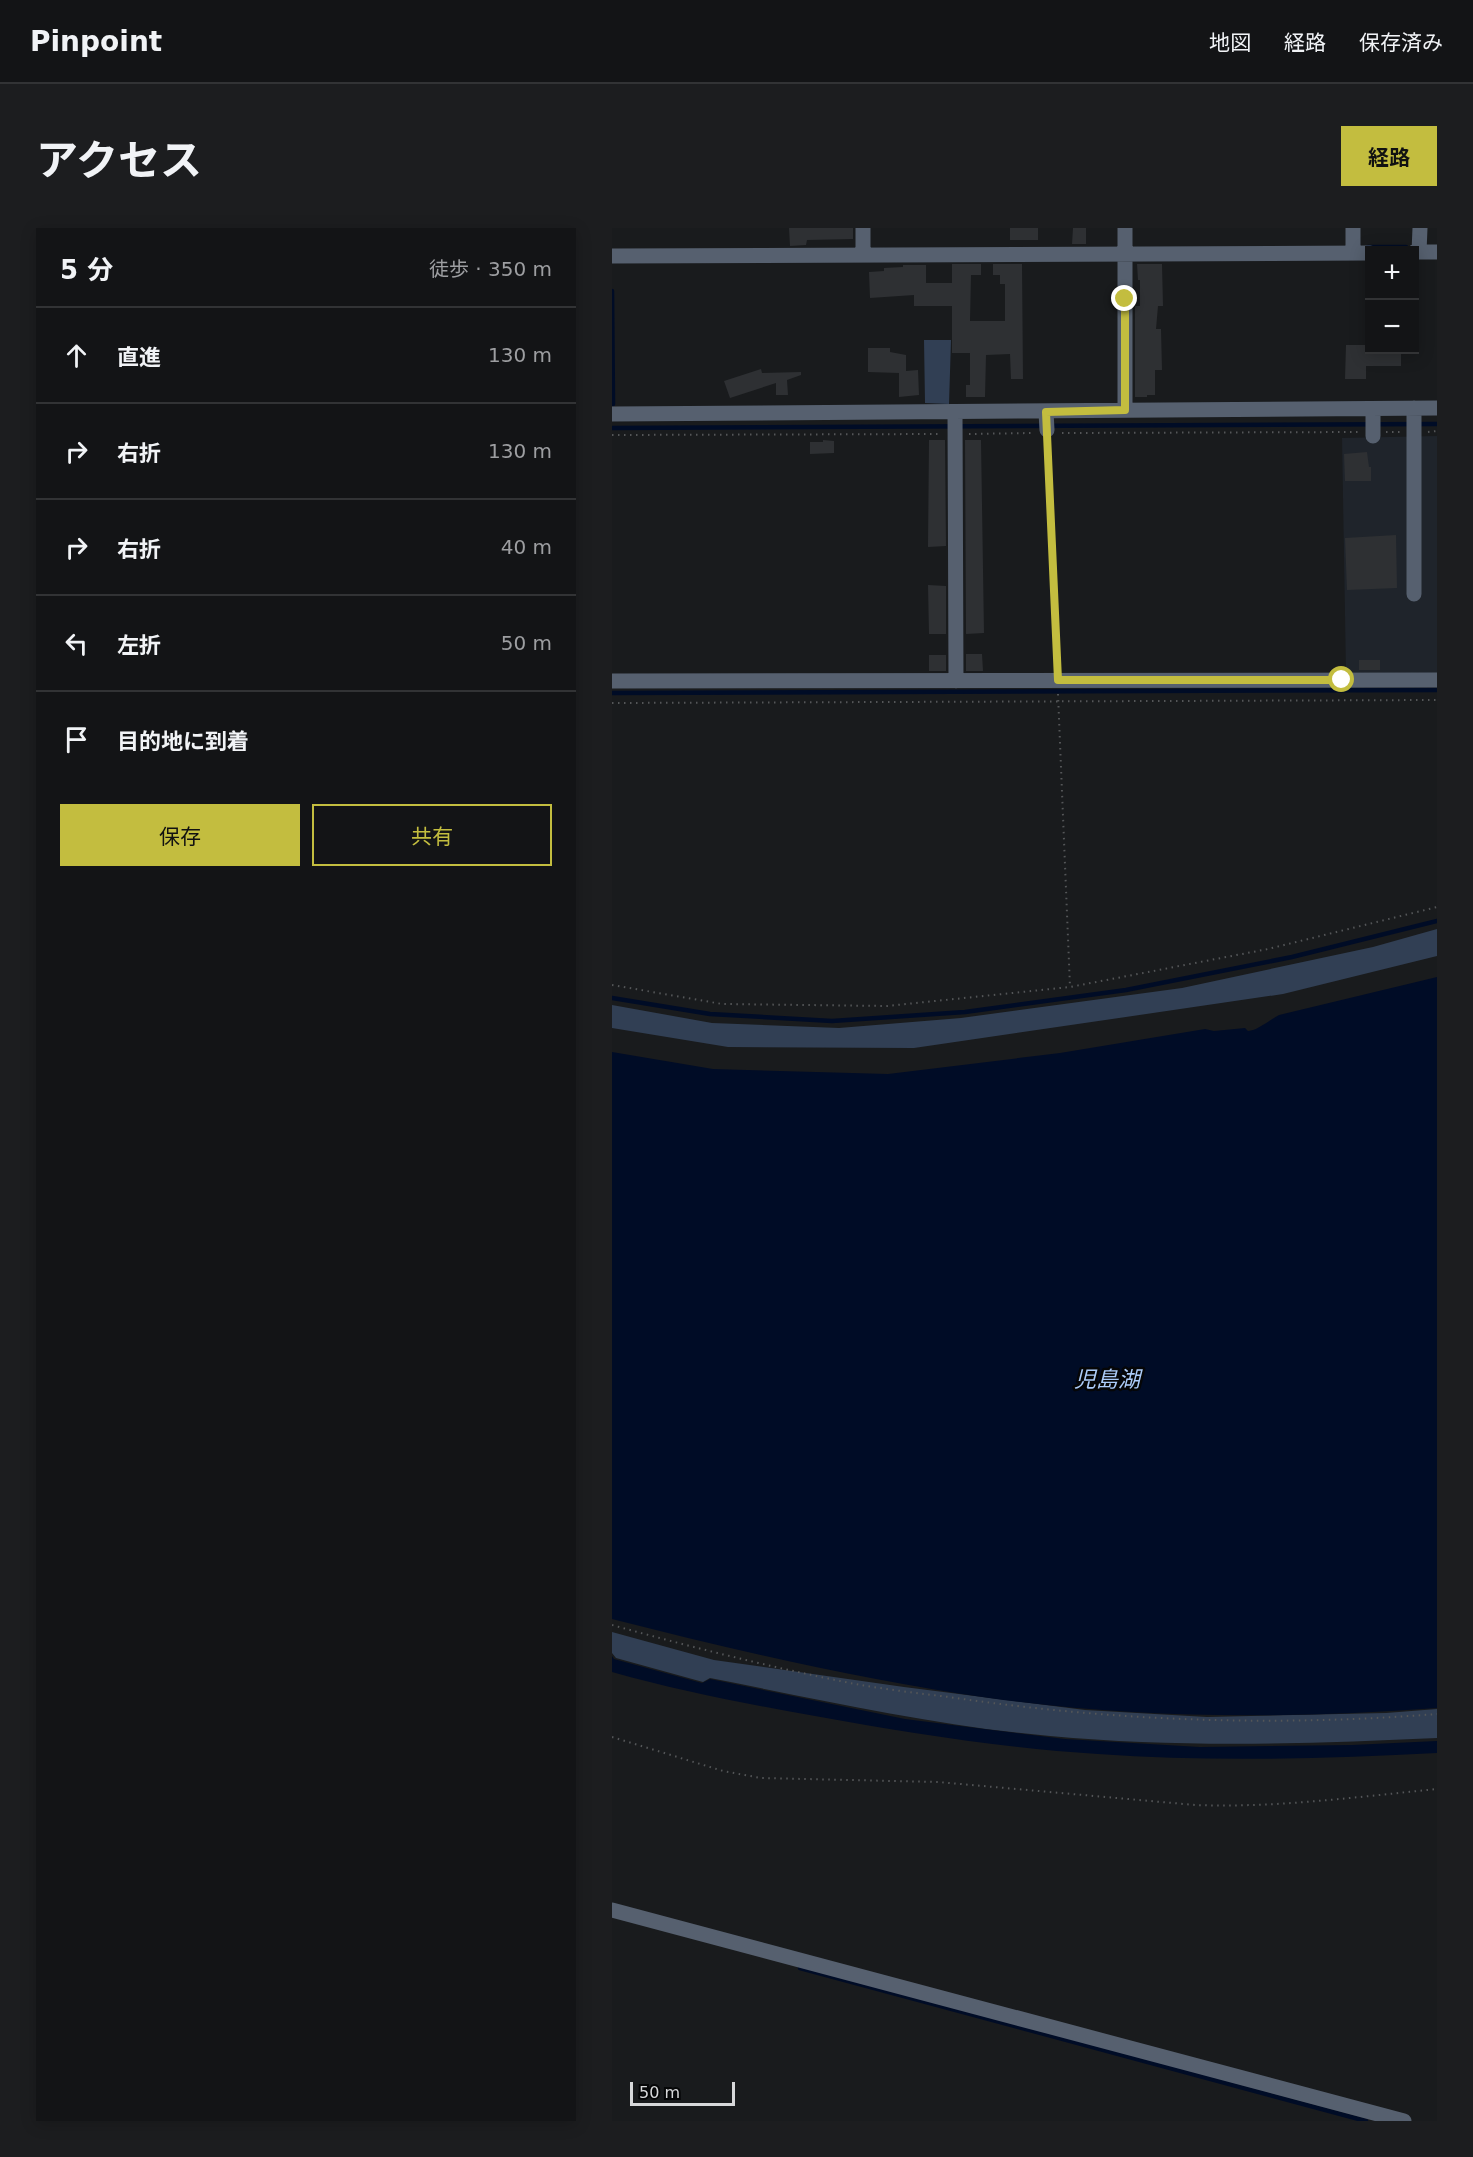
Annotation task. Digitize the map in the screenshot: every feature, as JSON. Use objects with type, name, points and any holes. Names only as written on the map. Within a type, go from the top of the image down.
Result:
[{"type":"street","points":[[863,228],[863,255]]},
{"type":"street","points":[[1125,228],[1125,410]]},
{"type":"street","points":[[1353,228],[1353,253]]},
{"type":"street","points":[[1418,246],[1420,228]]},
{"type":"street","points":[[1419,252],[1437,252]]},
{"type":"street","points":[[612,256],[1365,253]]},
{"type":"street","points":[[612,414],[955,425],[1047,423],[1125,410],[1373,425],[1414,422],[1437,408]]},
{"type":"street","points":[[1414,422],[1414,594]]},
{"type":"street","points":[[955,425],[957,681]]},
{"type":"street","points":[[612,681],[1437,680]]},
{"type":"street","points":[[612,1910],[1404,2121]]},
{"type":"path","points":[[612,435],[1047,423],[1373,425],[1414,422],[1437,431]]},
{"type":"path","points":[[1047,423],[1058,680]]},
{"type":"path","points":[[1058,696],[1070,987]]},
{"type":"path","points":[[612,703],[1437,700]]},
{"type":"path","points":[[612,985],[722,1004],[887,1006],[1070,987],[1269,949],[1437,908]]},
{"type":"path","points":[[612,1625],[704,1651],[852,1683],[1070,1713],[1214,1722],[1365,1720],[1437,1714]]},
{"type":"path","points":[[612,1737],[723,1771],[761,1778],[958,1783],[1236,1807],[1284,1805],[1437,1789]]},
{"type":"shaded area","points":[[924,340],[951,340],[949,404],[925,403]]},
{"type":"shaded area","points":[[1437,436],[1437,675],[1346,673],[1342,438]]},
{"type":"shaded area","points":[[1437,929],[1437,956],[1283,994],[914,1048],[728,1047],[612,1028],[612,1005],[712,1023],[839,1028],[961,1018],[1182,988],[1373,947]]},
{"type":"shaded area","points":[[612,1632],[714,1660],[1085,1710],[1207,1717],[1386,1713],[1437,1709],[1437,1738],[1292,1743],[1195,1743],[1098,1740],[1008,1732],[880,1712],[710,1678],[703,1682],[616,1658],[612,1653]]},
{"type":"water","name":"児島湖","points":[[1437,977],[1437,1708],[1325,1714],[1213,1715],[1044,1705],[989,1698],[846,1673],[612,1619],[612,1052],[713,1069],[888,1074],[1060,1053],[1205,1029],[1214,1031],[1245,1028],[1248,1031],[1279,1015]]},
{"type":"water","points":[[612,1656],[614,1659],[702,1683],[710,1679],[905,1719],[1065,1739],[1200,1747],[1352,1745],[1437,1741],[1437,1753],[1225,1759],[1098,1754],[991,1744],[764,1707],[688,1691],[612,1672]]},
{"type":"building","points":[[789,228],[853,228],[853,239],[807,240],[806,245],[790,246]]},
{"type":"building","points":[[1010,228],[1038,228],[1038,240],[1010,240]]},
{"type":"building","points":[[1073,228],[1086,228],[1086,244],[1072,244]]},
{"type":"building","points":[[952,264],[981,264],[981,275],[971,275],[970,321],[1005,321],[1005,284],[1000,284],[1000,275],[993,275],[993,264],[1022,264],[1023,379],[1011,379],[1010,354],[986,355],[985,397],[966,397],[966,385],[970,385],[970,353],[952,353],[952,306],[914,306],[914,295],[870,298],[869,272],[884,271],[884,268],[903,267],[903,265],[926,265],[926,283],[952,283]]},
{"type":"building","points":[[1137,264],[1162,264],[1163,306],[1158,306],[1156,329],[1161,329],[1162,370],[1155,370],[1155,395],[1147,395],[1147,397],[1135,397],[1135,306],[1140,306],[1140,280],[1138,280]]},
{"type":"building","points":[[1346,345],[1365,345],[1365,354],[1401,354],[1401,366],[1366,366],[1366,379],[1345,379]]},
{"type":"building","points":[[868,348],[890,348],[890,352],[906,355],[906,371],[918,370],[919,395],[899,397],[899,373],[868,372]]},
{"type":"building","points":[[761,369],[762,373],[801,372],[801,375],[787,380],[788,395],[776,395],[776,383],[730,398],[724,381]]},
{"type":"building","points":[[823,440],[834,441],[834,453],[810,454],[810,442],[823,442]]},
{"type":"building","points":[[929,440],[945,440],[946,546],[928,547]]},
{"type":"building","points":[[965,440],[981,440],[984,633],[966,634]]},
{"type":"building","points":[[1367,452],[1369,467],[1371,467],[1371,481],[1345,481],[1344,454]]},
{"type":"building","points":[[1396,535],[1397,588],[1347,590],[1345,538]]},
{"type":"building","points":[[928,585],[946,586],[946,634],[929,634]]},
{"type":"building","points":[[966,654],[982,654],[983,671],[966,671]]},
{"type":"building","points":[[929,655],[946,655],[946,671],[929,671]]},
{"type":"building","points":[[1359,660],[1380,660],[1380,670],[1359,670]]},
{"type":"waterway","points":[[612,291],[613,404]]},
{"type":"waterway","points":[[612,428],[1437,424]]},
{"type":"waterway","points":[[612,693],[1437,690]]},
{"type":"waterway","points":[[612,998],[710,1014],[832,1021],[965,1012],[1126,990],[1292,957],[1437,921]]},
{"type":"waterway","points":[[800,1968],[1366,2121]]},
{"type":"route","points":[[1125,299],[1125,410],[1046,412],[1058,680],[1342,680]]}]
